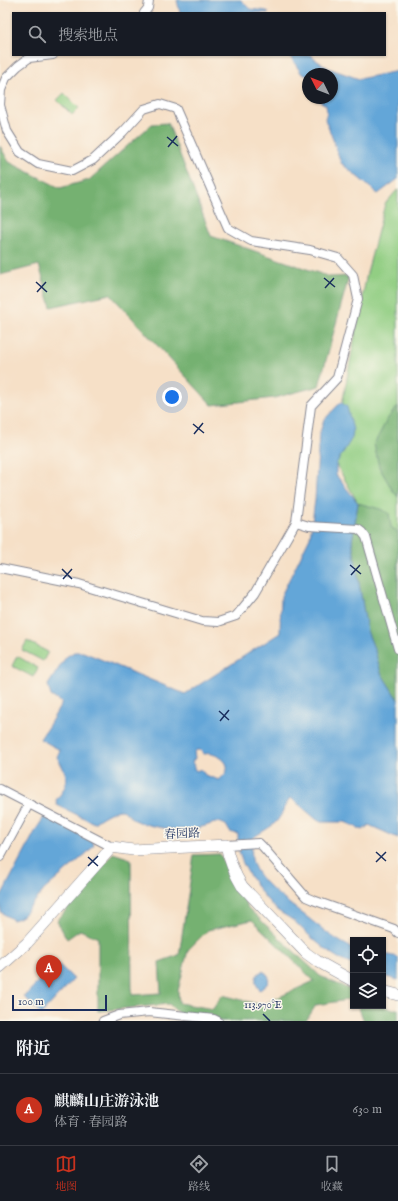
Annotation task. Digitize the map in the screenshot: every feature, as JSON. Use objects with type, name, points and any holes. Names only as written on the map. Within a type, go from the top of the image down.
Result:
[{"type":"street","points":[[145,12],[148,8],[149,0]]},
{"type":"street","points":[[0,568],[79,584],[202,621],[218,622],[236,616],[255,593],[296,522],[311,406],[337,378],[358,299],[353,275],[338,258],[310,250],[251,240],[228,228],[176,109],[160,104],[144,109],[123,132],[93,160],[72,171],[38,164],[20,152],[7,131],[0,105],[1,90],[6,78],[18,66],[29,58],[45,56]]},
{"type":"street","points":[[296,522],[309,526],[358,529],[362,532],[366,537],[398,649]]},
{"type":"street","points":[[0,789],[112,847],[27,943],[0,967]]},
{"type":"street","points":[[0,857],[29,804]]},
{"type":"street","points":[[350,979],[317,961],[306,952],[242,886],[228,856],[226,845],[259,843],[264,846],[306,897],[394,929],[398,933]]},
{"type":"street","name":"春园路","points":[[112,847],[133,850],[226,845]]},
{"type":"street","points":[[386,992],[398,995]]},
{"type":"street","points":[[103,1021],[119,1015],[149,1012],[214,1019],[218,1021]]},
{"type":"green space","points":[[64,93],[79,108],[72,115],[57,100]]},
{"type":"green space","points":[[168,123],[211,236],[330,277],[349,276],[319,386],[274,398],[212,405],[110,294],[51,307],[39,265],[0,275],[0,146],[9,162],[60,188],[89,180],[152,124]]},
{"type":"green space","points":[[398,189],[398,626],[358,503],[332,457],[367,273],[385,204]]},
{"type":"green space","points":[[398,406],[398,497],[379,467],[374,444],[388,418]]},
{"type":"green space","points":[[358,503],[389,513],[391,527],[398,532],[398,700],[381,673],[375,651],[367,631],[352,541]]},
{"type":"green space","points":[[27,641],[48,652],[43,661],[22,650]]},
{"type":"green space","points":[[17,656],[38,668],[33,677],[12,666]]},
{"type":"green space","points":[[113,853],[131,859],[132,995],[161,993],[159,962],[179,955],[194,855],[220,854],[248,908],[320,976],[350,990],[350,999],[316,1005],[306,1021],[186,1021],[169,1004],[98,1011],[98,938],[80,930],[67,939],[57,921]],"holes":[[[252,920],[314,981],[262,1005],[222,995],[213,1009],[179,1003],[178,991],[188,950],[208,930]]]},
{"type":"green space","points":[[386,1007],[390,1009],[398,1009],[398,1021],[364,1021],[359,1009],[386,1009]]},
{"type":"water","points":[[177,0],[241,0],[250,9],[268,12],[180,12]]},
{"type":"water","points":[[290,56],[312,56],[328,68],[302,68],[302,74]]},
{"type":"water","points":[[398,71],[398,179],[378,194],[341,163],[325,119],[327,112],[326,105],[324,104],[338,104],[338,72],[359,79]]},
{"type":"water","points":[[341,402],[347,407],[353,430],[352,438],[336,464],[336,475],[358,503],[352,541],[367,631],[375,651],[381,673],[398,700],[398,838],[369,825],[363,830],[345,822],[321,822],[290,798],[277,821],[253,838],[252,856],[254,866],[258,874],[271,888],[288,903],[327,932],[342,943],[350,947],[350,964],[330,952],[294,921],[273,906],[256,885],[242,862],[239,850],[238,834],[230,832],[226,825],[219,822],[192,829],[164,828],[142,823],[121,810],[106,815],[94,823],[57,805],[56,800],[61,794],[66,783],[64,769],[57,757],[60,750],[40,739],[62,703],[51,696],[48,685],[66,657],[74,652],[83,652],[185,694],[280,633],[281,596],[310,537],[315,500],[319,435],[324,420]],"holes":[[[200,750],[204,754],[217,756],[225,761],[227,767],[226,771],[219,780],[205,775],[201,769],[196,771],[194,768],[192,762],[195,758],[194,752]]]},
{"type":"water","points":[[45,816],[90,836],[94,845],[44,890],[20,918],[13,920],[1,912],[0,898],[37,828]]},
{"type":"water","points":[[386,955],[398,957],[398,980],[386,977]]},
{"type":"water","points":[[56,962],[74,979],[41,1014],[24,997]]},
{"type":"water","points":[[262,971],[269,977],[268,983],[260,990],[256,982],[256,977]]},
{"type":"place","name":"麒麟山庄游泳池","points":[[49,988]]}]
